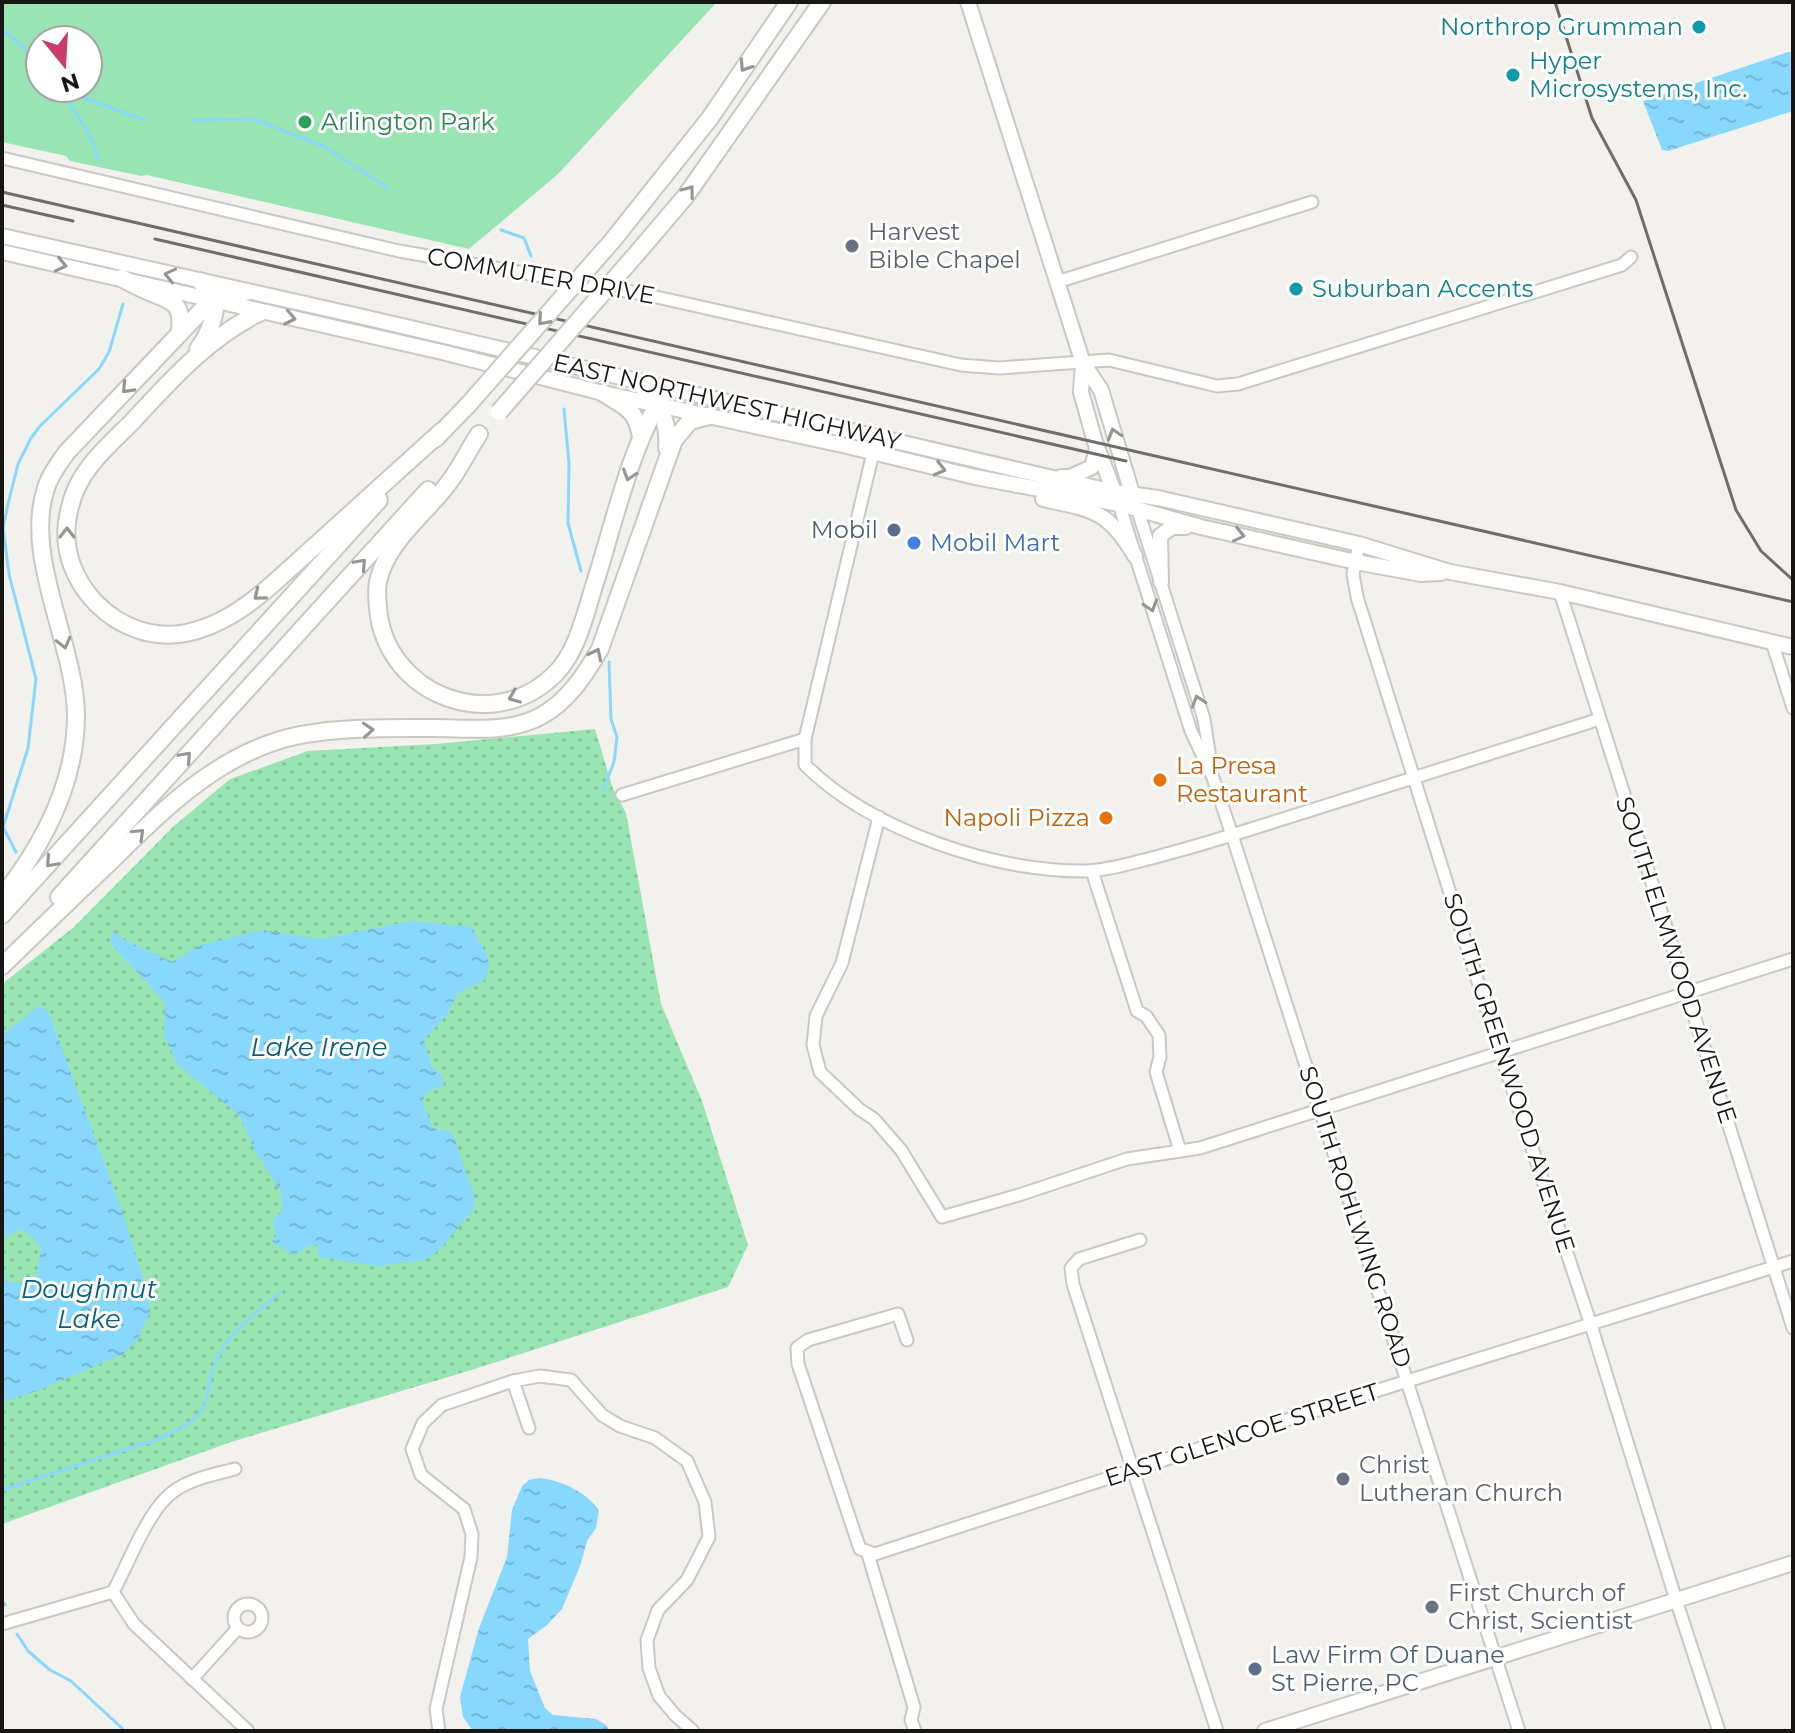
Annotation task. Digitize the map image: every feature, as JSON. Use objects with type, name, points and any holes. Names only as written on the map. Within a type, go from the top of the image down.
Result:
[{"type":"highway","points":[[2,915],[468,405],[613,240],[710,118],[789,2]]},
{"type":"highway","points":[[2,963],[499,412],[639,251],[685,197],[822,2]]},
{"type":"highway","points":[[121,278],[175,303],[180,313],[180,331]]},
{"type":"highway","points":[[175,378],[208,336],[214,299],[211,291],[200,281]]},
{"type":"highway","points":[[2,897],[29,860],[55,813],[65,787],[75,737],[76,714],[71,672],[40,543],[39,526],[50,477],[67,452],[180,331],[214,299],[246,292]]},
{"type":"highway","points":[[261,312],[230,327],[175,378],[90,465],[72,499],[66,531],[71,565],[86,596],[116,619],[149,632],[183,634],[210,626],[254,600],[442,431]]},
{"type":"highway","points":[[638,382],[657,403],[667,427],[666,458]]},
{"type":"highway","points":[[479,434],[450,481],[399,540],[379,576],[377,592],[381,632],[401,666],[429,689],[450,699],[475,704],[501,702],[541,685],[554,674],[569,653],[641,437],[667,388]]},
{"type":"highway","points":[[603,393],[628,408],[638,419],[641,437]]},
{"type":"highway","points":[[2,963],[167,807],[224,764],[249,752],[276,741],[316,733],[520,725],[560,703],[588,671],[600,649],[666,458],[683,426],[709,416]]},
{"type":"main road","points":[[968,2],[1083,363],[1101,390],[1135,502]]},
{"type":"main road","name":"EAST NORTHWEST HIGHWAY","points":[[2,236],[1040,475],[1135,502],[1201,527],[1421,574],[1450,572]]},
{"type":"main road","name":"EAST NORTHWEST HIGHWAY","points":[[2,252],[975,477],[1117,498]]},
{"type":"main road","points":[[1083,363],[1081,392],[1097,449],[1117,498]]},
{"type":"main road","points":[[1040,475],[1070,477],[1080,474],[1092,467],[1097,449]]},
{"type":"main road","points":[[975,477],[988,486],[1095,512],[1121,533],[1135,556]]},
{"type":"main road","name":"EAST NORTHWEST HIGHWAY","points":[[1135,502],[1158,498],[1359,544],[1450,572],[1560,592],[1793,647]]},
{"type":"main road","points":[[1161,582],[1160,536],[1172,527],[1201,527]]},
{"type":"main road","points":[[1265,1731],[1793,1563]]},
{"type":"street","name":"COMMUTER DRIVE","points":[[2,158],[399,251],[643,294],[961,365],[999,368],[1109,360],[1217,386],[1238,384],[1622,265],[1631,257]]},
{"type":"street","points":[[1057,282],[1312,202]]},
{"type":"street","points":[[877,436],[805,739],[805,765],[822,783],[879,817],[935,842],[966,853],[1047,870],[1092,871],[1130,864],[1600,719]]},
{"type":"street","name":"SOUTH ROHLWING ROAD","points":[[1117,498],[1191,731],[1213,778],[1232,835],[1519,1731]]},
{"type":"street","name":"SOUTH ROHLWING ROAD","points":[[1135,502],[1204,719],[1213,778]]},
{"type":"street","name":"SOUTH GREENWOOD AVENUE","points":[[1359,544],[1353,574],[1357,597],[1719,1731]]},
{"type":"street","name":"SOUTH ELMWOOD AVENUE","points":[[1560,592],[1793,1328]]},
{"type":"street","points":[[1772,642],[1793,708]]},
{"type":"street","points":[[622,795],[805,739]]},
{"type":"street","points":[[879,817],[842,963],[816,1016],[813,1045],[820,1072],[874,1119],[901,1150],[942,1217],[1127,1159],[1200,1148],[1793,959]]},
{"type":"street","points":[[1092,871],[1137,1011],[1146,1016],[1159,1035],[1160,1057],[1156,1072],[1180,1151]]},
{"type":"street","points":[[1140,1240],[1079,1259],[1071,1268],[1073,1284],[1217,1731]]},
{"type":"street","name":"EAST GLENCOE STREET","points":[[871,1553],[1793,1261]]},
{"type":"street","points":[[907,1340],[898,1314],[808,1340],[797,1348],[798,1364],[860,1549],[871,1553],[914,1707],[911,1720],[915,1731]]},
{"type":"street","points":[[439,1731],[436,1709],[471,1557],[472,1534],[464,1509],[421,1475],[412,1449],[423,1423],[442,1405],[513,1381],[540,1376],[571,1380],[602,1415],[620,1426],[655,1438],[687,1461],[705,1502],[709,1537],[687,1580],[658,1610],[647,1640],[649,1668],[659,1696],[693,1731]]},
{"type":"street","points":[[513,1381],[529,1428]]},
{"type":"street","points":[[2,1624],[113,1592],[166,1497],[191,1482],[235,1469]]},
{"type":"street","points":[[113,1592],[134,1624],[248,1731]]},
{"type":"street","points":[[192,1679],[238,1628]]},
{"type":"green space","name":"Arlington Park","points":[[2,2],[717,2],[558,174],[469,249],[147,175],[70,161],[66,156],[2,142]]},
{"type":"green space","points":[[595,729],[613,789],[626,813],[661,1004],[702,1101],[748,1245],[728,1287],[465,1372],[231,1442],[2,1524],[2,984],[74,927],[174,826],[230,779],[308,751],[436,744]]},
{"type":"water","points":[[1793,52],[1793,111],[1668,151],[1662,150],[1643,101]]},
{"type":"water","name":"Lake Irene","points":[[411,921],[472,927],[490,962],[485,980],[457,994],[447,1015],[424,1040],[431,1065],[443,1077],[444,1085],[428,1091],[422,1101],[433,1128],[452,1132],[474,1194],[474,1209],[440,1249],[426,1260],[379,1266],[319,1257],[317,1245],[313,1244],[294,1255],[272,1242],[276,1236],[273,1221],[282,1209],[281,1192],[255,1151],[239,1115],[178,1065],[164,1035],[165,1002],[110,943],[114,930],[121,938],[172,962],[201,945],[261,930],[321,939]]},
{"type":"water","name":"Doughnut Lake","points":[[38,1006],[48,1011],[122,1211],[146,1287],[150,1312],[137,1341],[123,1354],[37,1391],[2,1402],[2,1269],[7,1281],[24,1284],[36,1277],[41,1248],[30,1235],[19,1229],[2,1243],[2,1036]]},
{"type":"water","points":[[539,1478],[572,1488],[599,1510],[596,1528],[587,1541],[562,1609],[528,1639],[530,1671],[545,1708],[553,1715],[596,1719],[610,1731],[473,1731],[463,1717],[460,1697],[479,1628],[507,1557],[512,1510],[522,1486],[529,1480]]},
{"type":"waterway","points":[[2,29],[24,48]]},
{"type":"waterway","points":[[70,104],[92,139],[99,160]]},
{"type":"waterway","points":[[101,104],[145,120]]},
{"type":"waterway","points":[[193,120],[253,119],[323,146],[388,188]]},
{"type":"waterway","points":[[501,230],[524,238],[531,256]]},
{"type":"waterway","points":[[16,852],[3,827],[28,748],[36,679],[9,574],[3,528],[18,464],[31,438],[99,369],[109,352],[123,304]]},
{"type":"waterway","points":[[564,409],[569,463],[568,523],[581,571]]},
{"type":"waterway","points":[[603,790],[614,762],[617,737],[611,719],[609,662]]},
{"type":"waterway","points":[[2,1490],[161,1438],[182,1428],[202,1409],[210,1377],[223,1348],[281,1291]]},
{"type":"waterway","points":[[2,1600],[5,1605]]},
{"type":"waterway","points":[[17,1634],[28,1651],[50,1670],[71,1681],[125,1731]]},
{"type":"railway","points":[[1555,2],[1592,118],[1636,200],[1736,510],[1761,551],[1793,580]]},
{"type":"railway","points":[[2,192],[1793,602]]},
{"type":"railway","points":[[2,205],[73,221]]},
{"type":"railway","points":[[155,239],[1126,461]]},
{"type":"place","name":"Northrop Grumman","points":[[1699,27]]},
{"type":"place","name":"Hyper Microsystems, Inc.","points":[[1513,75]]},
{"type":"place","name":"Arlington Park","points":[[305,122]]},
{"type":"place","name":"Harvest Bible Chapel","points":[[852,246]]},
{"type":"place","name":"Suburban Accents","points":[[1296,289]]},
{"type":"place","name":"Mobil","points":[[894,530]]},
{"type":"place","name":"Mobil Mart","points":[[914,543]]},
{"type":"place","name":"La Presa Restaurant","points":[[1160,780]]},
{"type":"place","name":"Napoli Pizza","points":[[1106,818]]},
{"type":"place","name":"Christ Lutheran Church","points":[[1343,1479]]},
{"type":"place","name":"First Church of Christ, Scientist","points":[[1432,1607]]},
{"type":"place","name":"Law Firm Of Duane St Pierre, PC","points":[[1255,1669]]}]
